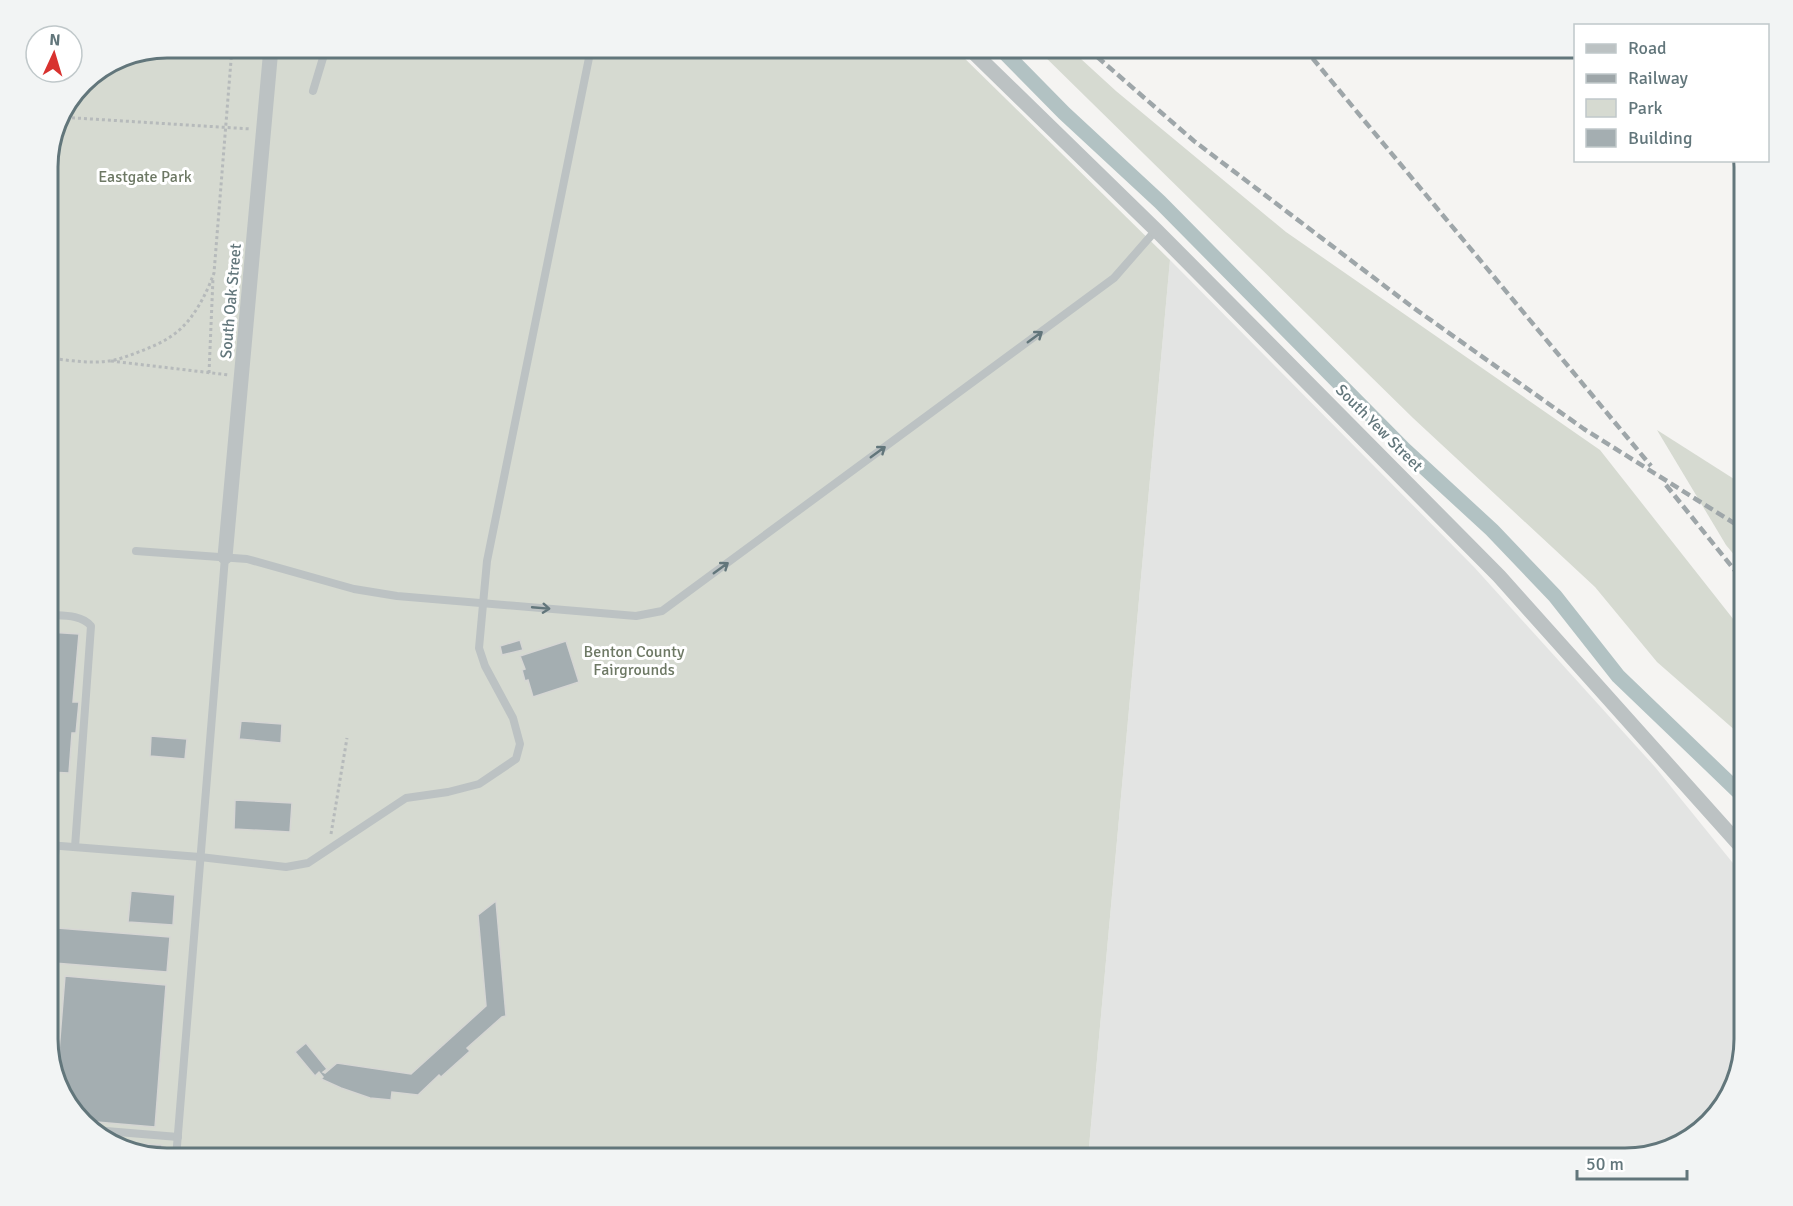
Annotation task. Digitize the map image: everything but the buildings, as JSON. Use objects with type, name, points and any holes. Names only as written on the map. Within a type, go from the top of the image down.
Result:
[{"type":"street","name":"South Oak Street","points":[[225,557],[270,58]]},
{"type":"street","name":"South Yew Street","points":[[979,58],[1156,230],[1499,576],[1734,839]]},
{"type":"lane","points":[[313,91],[323,58]]},
{"type":"lane","points":[[59,846],[200,857],[286,867],[308,863],[406,798],[448,792],[479,784],[516,759],[520,744],[513,718],[485,666],[480,648],[482,604],[487,561],[589,58]]},
{"type":"lane","points":[[136,551],[247,559],[354,589],[397,596],[636,616],[662,611],[1114,278],[1156,230]]},
{"type":"lane","points":[[177,1148],[225,557]]},
{"type":"lane","points":[[59,616],[78,618],[87,621],[91,626],[75,847]]},
{"type":"lane","points":[[111,1131],[178,1137]]},
{"type":"path","points":[[209,373],[214,273],[231,58]]},
{"type":"path","points":[[71,118],[265,129]]},
{"type":"path","points":[[109,361],[154,346],[174,334],[199,304],[214,273]]},
{"type":"path","points":[[59,359],[109,361],[242,375]]},
{"type":"path","points":[[329,849],[347,738]]},
{"type":"shaded area","points":[[1170,260],[1474,567],[1655,767],[1734,864],[1734,1053],[1723,1087],[1716,1099],[1697,1120],[1674,1136],[1640,1147],[1089,1148]]},
{"type":"green space","name":"Benton County Fairgrounds","points":[[167,58],[964,58],[1170,260],[1089,1148],[167,1148],[139,1144],[101,1125],[90,1116],[73,1093],[62,1067],[59,1046],[59,160],[64,132],[81,101],[90,90],[119,70],[139,62]]},
{"type":"green space","points":[[1046,58],[1080,58],[1116,91],[1286,232],[1600,450],[1734,620],[1734,729],[1657,662],[1595,587],[1413,418]]},
{"type":"green space","points":[[1657,430],[1734,479],[1734,555]]},
{"type":"waterway","points":[[1010,58],[1064,113],[1160,202],[1404,449],[1492,530],[1555,596],[1618,676],[1734,787]]},
{"type":"railway","points":[[1099,58],[1194,141],[1411,306],[1584,429],[1734,523]]},
{"type":"railway","points":[[1312,58],[1651,466]]},
{"type":"railway","points":[[1666,485],[1734,569]]},
{"type":"park label","name":"Eastgate Park","points":[[145,177]]}]
